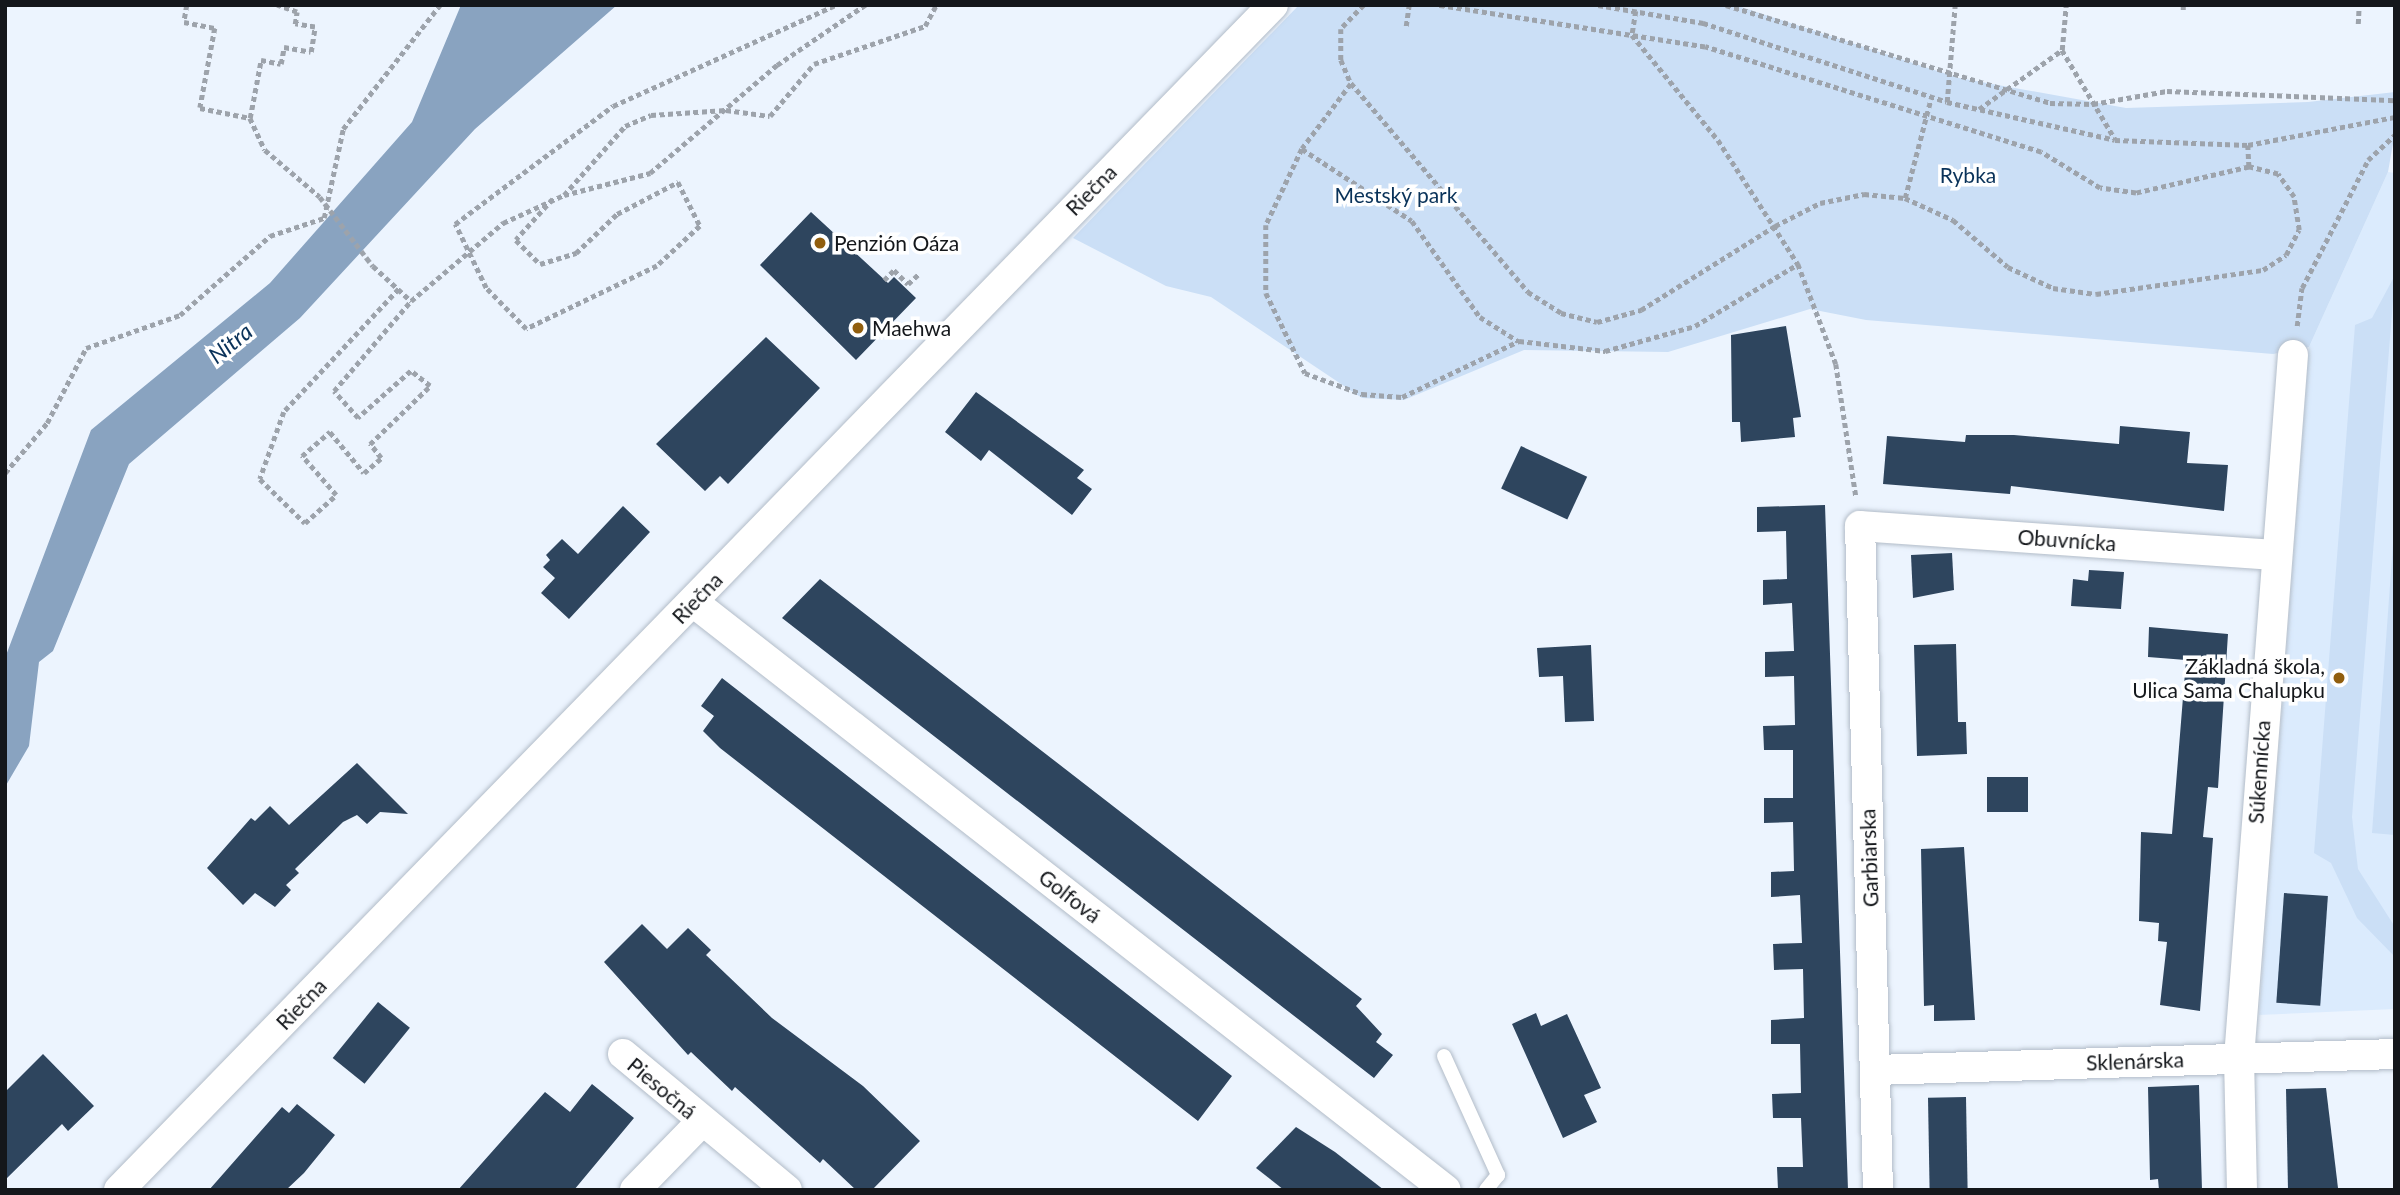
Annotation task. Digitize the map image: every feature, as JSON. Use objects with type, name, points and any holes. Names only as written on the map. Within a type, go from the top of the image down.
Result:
[{"type":"street","name":"Riečna","points":[[119,1190],[1273,5]]},
{"type":"street","name":"Súkennícka","points":[[2242,1190],[2239,1058],[2274,555],[2293,355]]},
{"type":"street","name":"Obuvnícka","points":[[1860,526],[2274,555]]},
{"type":"street","name":"Garbiarska","points":[[1860,526],[1878,1190]]},
{"type":"street","name":"Golfová","points":[[693,602],[1446,1190]]},
{"type":"street","name":"Piesočná","points":[[623,1054],[787,1190]]},
{"type":"street","name":"Sklenárska","points":[[1875,1070],[2395,1054]]},
{"type":"street","name":"Piesočná","points":[[635,1190],[702,1121]]},
{"type":"lane","points":[[1444,1056],[1498,1175],[1486,1190]]},
{"type":"path","points":[[187,5],[184,22],[215,28],[200,108],[250,118]]},
{"type":"path","points":[[277,5],[297,12],[295,24],[316,27],[311,52],[284,47],[281,64],[261,60],[250,118],[265,150],[320,197],[373,266],[411,301]]},
{"type":"path","points":[[5,473],[47,423],[86,348],[180,315],[270,236],[324,218],[343,129],[440,5]]},
{"type":"path","points":[[553,199],[516,240],[540,264],[576,253],[617,214],[678,182],[700,226],[657,266],[526,329],[486,288],[465,252],[455,224],[613,106],[836,5]]},
{"type":"path","points":[[399,289],[284,412],[260,479],[305,523],[336,495],[302,456],[330,432],[364,473],[382,458],[370,444],[429,386],[411,371],[358,418],[334,391],[411,301],[465,252],[503,223],[564,195],[650,173],[777,65],[865,5]]},
{"type":"path","points":[[564,195],[625,126],[651,114],[726,110],[770,116],[814,64],[925,26],[936,5]]},
{"type":"path","points":[[1364,5],[1341,29],[1341,60],[1352,83],[1528,292],[1561,313],[1597,321],[1642,310],[1775,226],[1820,203],[1864,194],[1905,198],[1952,220],[2008,267],[2053,288],[2096,294],[2263,270],[2286,255],[2299,230],[2294,197],[2278,174],[2249,167],[2136,193],[2100,188],[2041,152],[1705,47],[1438,5]]},
{"type":"path","points":[[1406,26],[1409,5]]},
{"type":"path","points":[[1598,5],[1703,23],[1931,98],[2115,140],[2248,145],[2395,117]]},
{"type":"path","points":[[1726,5],[1949,76],[2050,103],[2093,104],[2167,92],[2395,100]]},
{"type":"path","points":[[1947,102],[1955,5]]},
{"type":"path","points":[[2066,5],[2062,50],[2115,140]]},
{"type":"path","points":[[2358,24],[2359,5]]},
{"type":"path","points":[[1636,11],[1632,34],[1718,139],[1798,264],[1836,364],[1860,526]]},
{"type":"path","points":[[1978,109],[2062,50]]},
{"type":"path","points":[[1352,83],[1302,149],[1266,225],[1266,293],[1305,373],[1363,394],[1402,397],[1519,341]]},
{"type":"path","points":[[1905,198],[1931,98]]},
{"type":"path","points":[[2293,355],[2302,288],[2368,160],[2395,135]]},
{"type":"path","points":[[2248,145],[2249,167]]},
{"type":"path","points":[[1302,149],[1412,221],[1480,317],[1519,341],[1605,351],[1695,326],[1798,264]]},
{"type":"path","points":[[884,280],[894,270],[908,284],[920,273]]},
{"type":"shaded area","name":"Základná škola, Ulica Sama Chalupku","points":[[2388,172],[2395,173],[2395,1009],[2259,1015],[2309,347]]},
{"type":"green space","name":"Mestský park","points":[[1299,5],[1735,5],[1959,78],[2126,108],[2308,102],[2395,92],[2395,132],[2388,172],[2309,347],[2273,354],[1866,320],[1810,309],[1668,352],[1524,350],[1404,400],[1362,398],[1211,297],[1166,286],[1073,238]]},
{"type":"green space","points":[[2395,275],[2352,817],[2358,869],[2395,927],[2395,957],[2357,918],[2331,863],[2314,853],[2355,325],[2372,318]]},
{"type":"green space","points":[[2395,516],[2395,835],[2372,833]]},
{"type":"water","name":"Nitra","points":[[461,5],[617,5],[475,129],[300,318],[129,464],[53,651],[39,662],[29,746],[5,787],[5,658],[91,430],[270,283],[412,122]]},
{"type":"building","points":[[811,212],[888,283],[894,277],[916,298],[856,360],[760,265]]},
{"type":"building","points":[[1786,326],[1801,417],[1793,418],[1795,437],[1741,442],[1740,422],[1732,422],[1731,335]]},
{"type":"building","points":[[766,337],[820,388],[728,484],[720,476],[705,491],[656,444]]},
{"type":"building","points":[[976,392],[1084,470],[1077,478],[1092,489],[1072,515],[989,450],[981,461],[945,432]]},
{"type":"building","points":[[2120,426],[2190,432],[2187,463],[2228,465],[2224,511],[2011,486],[2010,494],[1883,484],[1887,436],[1965,442],[1966,435],[2014,435],[2119,444]]},
{"type":"building","points":[[1521,446],[1587,477],[1567,519],[1501,489]]},
{"type":"building","points":[[1825,505],[1848,1190],[1778,1190],[1777,1167],[1803,1167],[1801,1118],[1773,1118],[1772,1094],[1801,1093],[1800,1044],[1771,1044],[1771,1020],[1804,1018],[1803,969],[1774,970],[1773,944],[1802,943],[1800,895],[1771,897],[1771,872],[1794,871],[1793,822],[1764,823],[1764,798],[1793,798],[1793,750],[1764,750],[1763,726],[1795,725],[1794,676],[1765,677],[1765,652],[1794,651],[1792,603],[1763,605],[1763,580],[1787,579],[1786,531],[1757,532],[1757,507]]},
{"type":"building","points":[[623,506],[650,532],[569,619],[541,593],[555,578],[543,567],[550,560],[546,555],[562,539],[578,554]]},
{"type":"building","points":[[1952,553],[1954,590],[1913,598],[1911,555]]},
{"type":"building","points":[[2089,570],[2124,572],[2121,609],[2071,606],[2073,579],[2088,581]]},
{"type":"building","points":[[820,579],[1362,999],[1356,1006],[1382,1034],[1376,1042],[1393,1055],[1374,1078],[782,618]]},
{"type":"building","points":[[2149,627],[2228,634],[2218,788],[2208,787],[2203,837],[2213,838],[2200,1011],[2160,1005],[2167,942],[2158,941],[2159,923],[2139,921],[2141,832],[2172,834],[2186,660],[2148,657]]},
{"type":"building","points":[[1956,644],[1958,722],[1966,722],[1967,754],[1917,756],[1914,645]]},
{"type":"building","points":[[1591,645],[1594,721],[1565,722],[1563,676],[1539,677],[1537,648]]},
{"type":"building","points":[[722,678],[1232,1076],[1198,1121],[720,748],[703,731],[714,716],[701,706]]},
{"type":"building","points":[[357,763],[408,814],[380,812],[367,824],[357,815],[343,822],[295,869],[299,873],[286,885],[291,890],[275,907],[255,893],[243,905],[207,868],[251,818],[255,821],[270,806],[289,825]]},
{"type":"building","points":[[1987,777],[2028,777],[2028,812],[1987,812]]},
{"type":"building","points":[[1964,847],[1975,1020],[1934,1021],[1934,1005],[1924,1006],[1921,849]]},
{"type":"building","points":[[2284,893],[2328,896],[2320,1006],[2276,1003]]},
{"type":"building","points":[[642,924],[667,949],[688,928],[711,950],[706,955],[772,1018],[863,1086],[920,1141],[872,1190],[856,1190],[823,1159],[820,1163],[735,1087],[732,1091],[691,1052],[688,1055],[604,962]]},
{"type":"building","points":[[378,1002],[410,1028],[365,1084],[333,1058]]},
{"type":"building","points":[[1536,1013],[1541,1026],[1567,1014],[1601,1088],[1584,1095],[1597,1122],[1563,1138],[1512,1024]]},
{"type":"building","points":[[43,1054],[94,1106],[68,1131],[62,1124],[5,1180],[5,1092]]},
{"type":"building","points":[[592,1084],[634,1118],[574,1190],[458,1190],[545,1092],[570,1112]]},
{"type":"building","points":[[2199,1085],[2202,1190],[2159,1190],[2158,1179],[2150,1180],[2148,1087]]},
{"type":"building","points":[[2326,1088],[2338,1188],[2288,1190],[2286,1089]]},
{"type":"building","points":[[1966,1097],[1968,1190],[1930,1190],[1928,1098]]},
{"type":"building","points":[[297,1104],[335,1135],[304,1173],[286,1190],[209,1190],[282,1107],[289,1113]]},
{"type":"building","points":[[1296,1127],[1335,1152],[1384,1190],[1284,1190],[1256,1168]]},
{"type":"place","name":"Penzión Oáza","points":[[820,243]]},
{"type":"place","name":"Maehwa","points":[[858,328]]},
{"type":"place","name":"Základná škola, Ulica Sama Chalupku","points":[[2339,678]]},
{"type":"park label","name":"Rybka","points":[[1968,175]]}]
